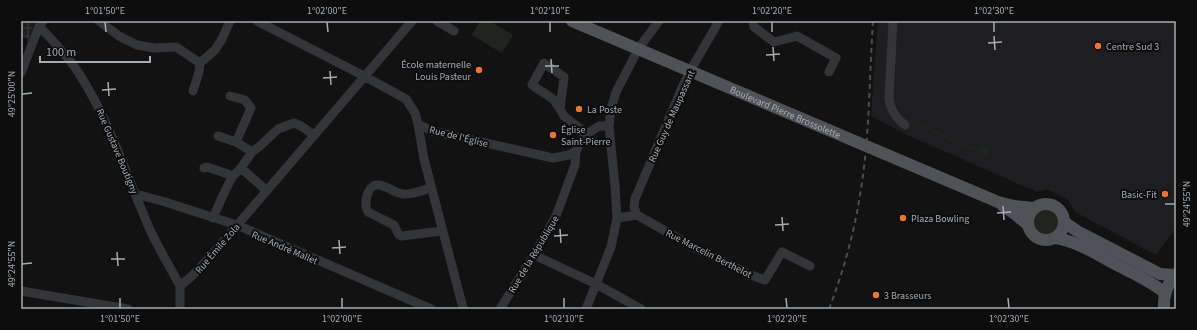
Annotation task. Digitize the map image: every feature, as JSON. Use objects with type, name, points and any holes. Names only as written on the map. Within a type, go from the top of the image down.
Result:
[{"type":"main road","name":"Boulevard Pierre Brossolette","points":[[572,21],[998,202],[1014,206],[1034,208]]},
{"type":"main road","name":"Boulevard Pierre Brossolette","points":[[998,202],[1028,225]]},
{"type":"main road","points":[[1055,238],[1062,229],[1064,222],[1060,211],[1053,206],[1045,204],[1034,208],[1029,216],[1028,225],[1032,235],[1038,239],[1062,239],[1082,246],[1154,284],[1165,293]]},
{"type":"main road","points":[[1064,222],[1077,231],[1160,274],[1175,274]]},
{"type":"main road","points":[[1164,309],[1165,293],[1175,274]]},
{"type":"street","points":[[99,21],[119,36],[137,45],[154,48],[176,47],[200,63]]},
{"type":"street","points":[[193,91],[199,72],[200,63],[215,50],[230,21]]},
{"type":"street","name":"Rue de l'Église","points":[[257,21],[406,99],[415,113],[418,124],[432,131],[553,158],[576,151]]},
{"type":"street","name":"Rue Émile Zola","points":[[180,286],[192,276],[412,21]]},
{"type":"street","points":[[437,21],[454,31]]},
{"type":"street","points":[[586,309],[611,247],[617,218],[609,126],[611,109],[616,92],[638,49],[659,21]]},
{"type":"street","name":"Rue Guy de Maupassant","points":[[637,215],[634,207],[636,199],[681,90],[690,71],[719,21]]},
{"type":"street","points":[[753,21],[754,27],[774,42],[797,36],[836,58],[829,72]]},
{"type":"street","points":[[893,21],[888,98],[895,115],[905,125]]},
{"type":"street","points":[[21,73],[41,24]]},
{"type":"street","name":"Rue Gustave Boutigny","points":[[41,24],[78,72],[98,105],[120,153],[151,230],[180,286]]},
{"type":"street","points":[[560,109],[564,76],[544,63],[532,85],[553,99],[564,116],[587,134]]},
{"type":"street","points":[[230,96],[245,100],[251,108],[236,142]]},
{"type":"street","points":[[213,218],[232,177],[241,168],[252,152],[278,129],[294,122],[314,135]]},
{"type":"street","points":[[418,124],[424,159],[462,309]]},
{"type":"street","points":[[576,151],[581,141],[587,134],[599,126],[609,126]]},
{"type":"street","points":[[218,136],[236,142],[252,152]]},
{"type":"street","name":"Rue de la République","points":[[500,309],[534,255],[556,216],[575,165],[576,151]]},
{"type":"street","points":[[204,168],[207,167],[228,174],[232,177]]},
{"type":"street","points":[[241,168],[266,190]]},
{"type":"street","points":[[431,188],[403,195],[378,185],[372,186],[365,204],[365,209],[394,225],[399,235],[402,236],[442,231]]},
{"type":"street","name":"Rue André Mallet","points":[[136,194],[236,225],[431,309]]},
{"type":"street","points":[[617,218],[637,215]]},
{"type":"street","name":"Rue Marcelin Berthelot","points":[[637,215],[697,249],[751,275],[765,280],[782,252],[810,266]]},
{"type":"street","points":[[534,255],[596,284],[641,309]]},
{"type":"street","points":[[180,286],[180,309]]},
{"type":"street","points":[[21,291],[128,309]]},
{"type":"shaded area","points":[[21,21],[36,21],[27,44],[28,39],[21,37]]},
{"type":"shaded area","points":[[480,21],[489,21],[513,35],[502,53],[472,35]]},
{"type":"shaded area","points":[[878,21],[1176,21],[1176,228],[1156,255],[1075,212],[1068,200],[1047,189],[1037,192],[905,134],[871,116]]},
{"type":"shaded area","points":[[917,123],[979,150],[982,145],[990,149],[987,156],[917,125]]},
{"type":"shaded area","points":[[1046,209],[1055,213],[1059,222],[1055,231],[1046,235],[1037,231],[1033,222],[1037,213]]},
{"type":"railway","points":[[829,309],[848,253],[860,195],[866,152],[873,21]]},
{"type":"place","name":"Centre Sud 3","points":[[1098,46]]},
{"type":"place","name":"École maternelle Louis Pasteur","points":[[479,70]]},
{"type":"place","name":"La Poste","points":[[579,109]]},
{"type":"place","name":"Église Saint-Pierre","points":[[553,135]]},
{"type":"place","name":"Basic-Fit","points":[[1165,194]]},
{"type":"place","name":"Plaza Bowling","points":[[903,218]]},
{"type":"place","name":"3 Brasseurs","points":[[876,295]]}]
